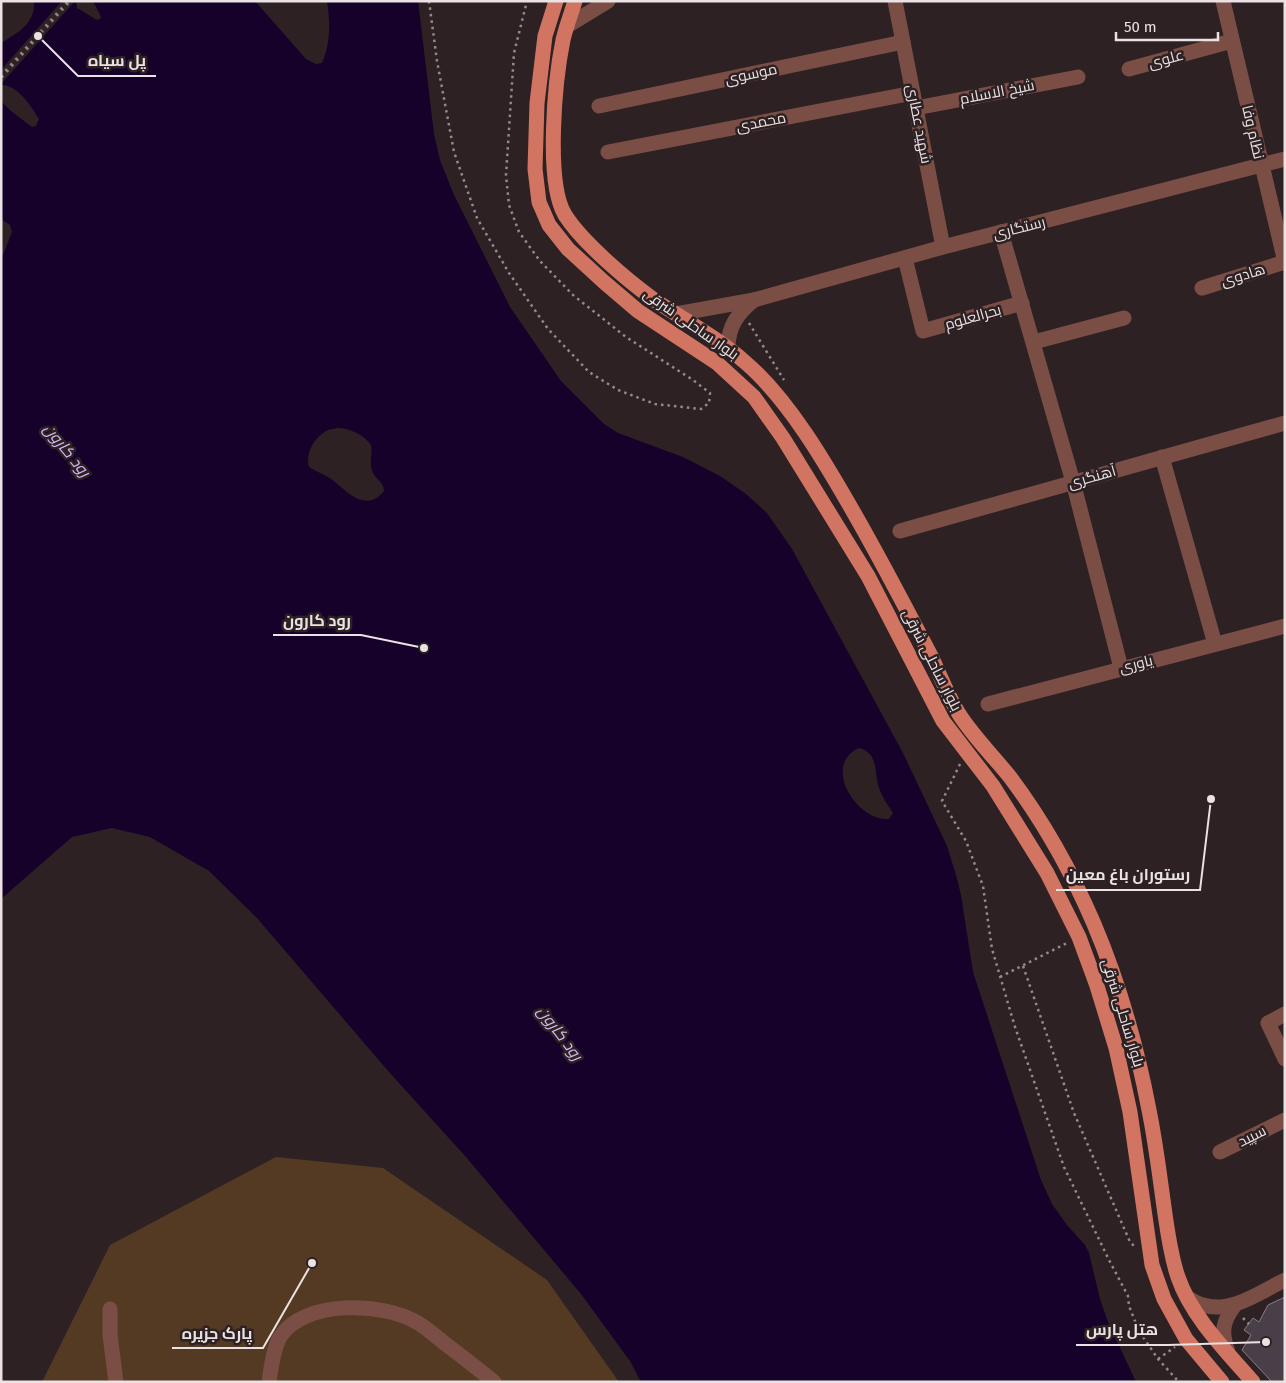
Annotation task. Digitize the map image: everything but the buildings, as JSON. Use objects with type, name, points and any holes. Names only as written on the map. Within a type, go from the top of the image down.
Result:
[{"type":"main road","name":"بلوار ساحلی شرقی","points":[[556,1],[545,36],[537,103],[535,169],[539,202],[549,225],[568,249],[604,282],[638,310],[717,363],[754,397],[784,438],[868,576],[943,721],[993,786],[1047,873],[1079,937],[1097,986],[1116,1048],[1130,1112],[1152,1265],[1164,1299],[1186,1339],[1222,1382]]},
{"type":"main road","name":"بلوار ساحلی شرقی","points":[[575,1],[563,40],[555,104],[553,168],[557,197],[565,215],[582,236],[649,296],[728,348],[769,384],[800,426],[854,512],[885,568],[958,713],[1010,777],[1032,808],[1094,924],[1116,983],[1134,1045],[1149,1110],[1168,1236],[1178,1278],[1188,1298],[1207,1327],[1253,1382]]},
{"type":"main road","points":[[952,734],[967,724]]},
{"type":"street","points":[[567,26],[608,1]]},
{"type":"street","name":"شهید عطاری","points":[[895,1],[943,247]]},
{"type":"street","name":"نظام وفا","points":[[1223,1],[1285,262]]},
{"type":"street","name":"علوی","points":[[1129,68],[1232,41]]},
{"type":"street","name":"موسوی","points":[[599,106],[903,42]]},
{"type":"street","name":"شیخ الاسلام","points":[[916,108],[1078,77]]},
{"type":"street","name":"محمدی","points":[[608,152],[913,93]]},
{"type":"street","name":"رستگاری","points":[[676,314],[754,300],[943,247],[1285,159]]},
{"type":"street","points":[[1001,232],[1074,482],[1121,668]]},
{"type":"street","name":"بحرالعلوم","points":[[905,258],[923,331],[1022,303]]},
{"type":"street","name":"هادوی","points":[[1202,288],[1285,262]]},
{"type":"street","points":[[728,348],[732,324],[741,311],[754,300]]},
{"type":"street","points":[[1034,342],[1124,318]]},
{"type":"street","name":"آهنگری","points":[[900,530],[1285,423]]},
{"type":"street","points":[[1162,457],[1215,644]]},
{"type":"street","name":"یاوری","points":[[988,704],[1285,626]]},
{"type":"street","points":[[1285,1014],[1268,1023],[1285,1059]]},
{"type":"street","name":"سپید","points":[[1220,1152],[1285,1120]]},
{"type":"street","points":[[1188,1298],[1203,1305],[1219,1308],[1235,1305],[1285,1280]]},
{"type":"street","points":[[1228,1352],[1223,1340],[1223,1327],[1227,1315],[1235,1305]]},
{"type":"street","points":[[269,1382],[272,1362],[280,1337],[296,1320],[316,1312],[339,1307],[400,1315],[418,1323],[494,1382]]},
{"type":"street","points":[[110,1309],[110,1335],[116,1382]]},
{"type":"path","points":[[966,751],[942,801],[966,841],[983,886],[992,949],[1015,1027],[1064,1167],[1128,1296],[1129,1306],[1139,1331],[1158,1359],[1179,1382]]},
{"type":"path","points":[[1000,977],[1079,937]]},
{"type":"path","points":[[1023,966],[1074,1113],[1130,1242],[1136,1247]]},
{"type":"path","points":[[1158,1359],[1186,1339]]},
{"type":"shaded area","points":[[276,1157],[383,1168],[547,1280],[619,1382],[42,1382],[110,1245]]},
{"type":"water","name":"رود کارون","points":[[34,1],[76,1],[77,8],[97,20],[101,17],[93,1],[255,1],[306,59],[316,64],[322,63],[327,48],[329,25],[327,1],[418,1],[434,134],[440,160],[454,195],[510,307],[561,381],[604,424],[618,433],[683,457],[720,476],[746,494],[767,513],[792,549],[903,753],[947,846],[961,895],[973,972],[1041,1180],[1052,1204],[1085,1245],[1089,1253],[1100,1299],[1108,1322],[1136,1382],[641,1382],[630,1361],[581,1294],[466,1157],[389,1072],[257,918],[209,871],[150,837],[112,828],[72,837],[1,899],[1,260],[12,232],[10,225],[1,219],[1,101],[32,127],[36,126],[39,119],[18,92],[13,88],[1,85],[1,43],[25,26],[34,9]],"holes":[[[338,428],[356,433],[371,445],[372,470],[384,488],[384,491],[378,497],[364,501],[358,499],[331,479],[309,467],[308,457],[314,442],[326,431]],[[859,748],[870,754],[873,759],[879,788],[893,813],[889,819],[877,818],[865,812],[848,791],[843,779],[843,767],[848,756]]]},
{"type":"pier","points":[[62,1],[75,1],[1,84],[1,70]]},
{"type":"railway","points":[[1,77],[69,1]]},
{"type":"place","name":"پل سیاه","points":[[38,36]]},
{"type":"place","name":"رود کارون","points":[[424,648]]},
{"type":"place","name":"رستوران باغ معین","points":[[1211,799]]},
{"type":"place","name":"پارک جزیره","points":[[312,1263]]},
{"type":"place","name":"هتل پارس","points":[[1266,1342]]}]
